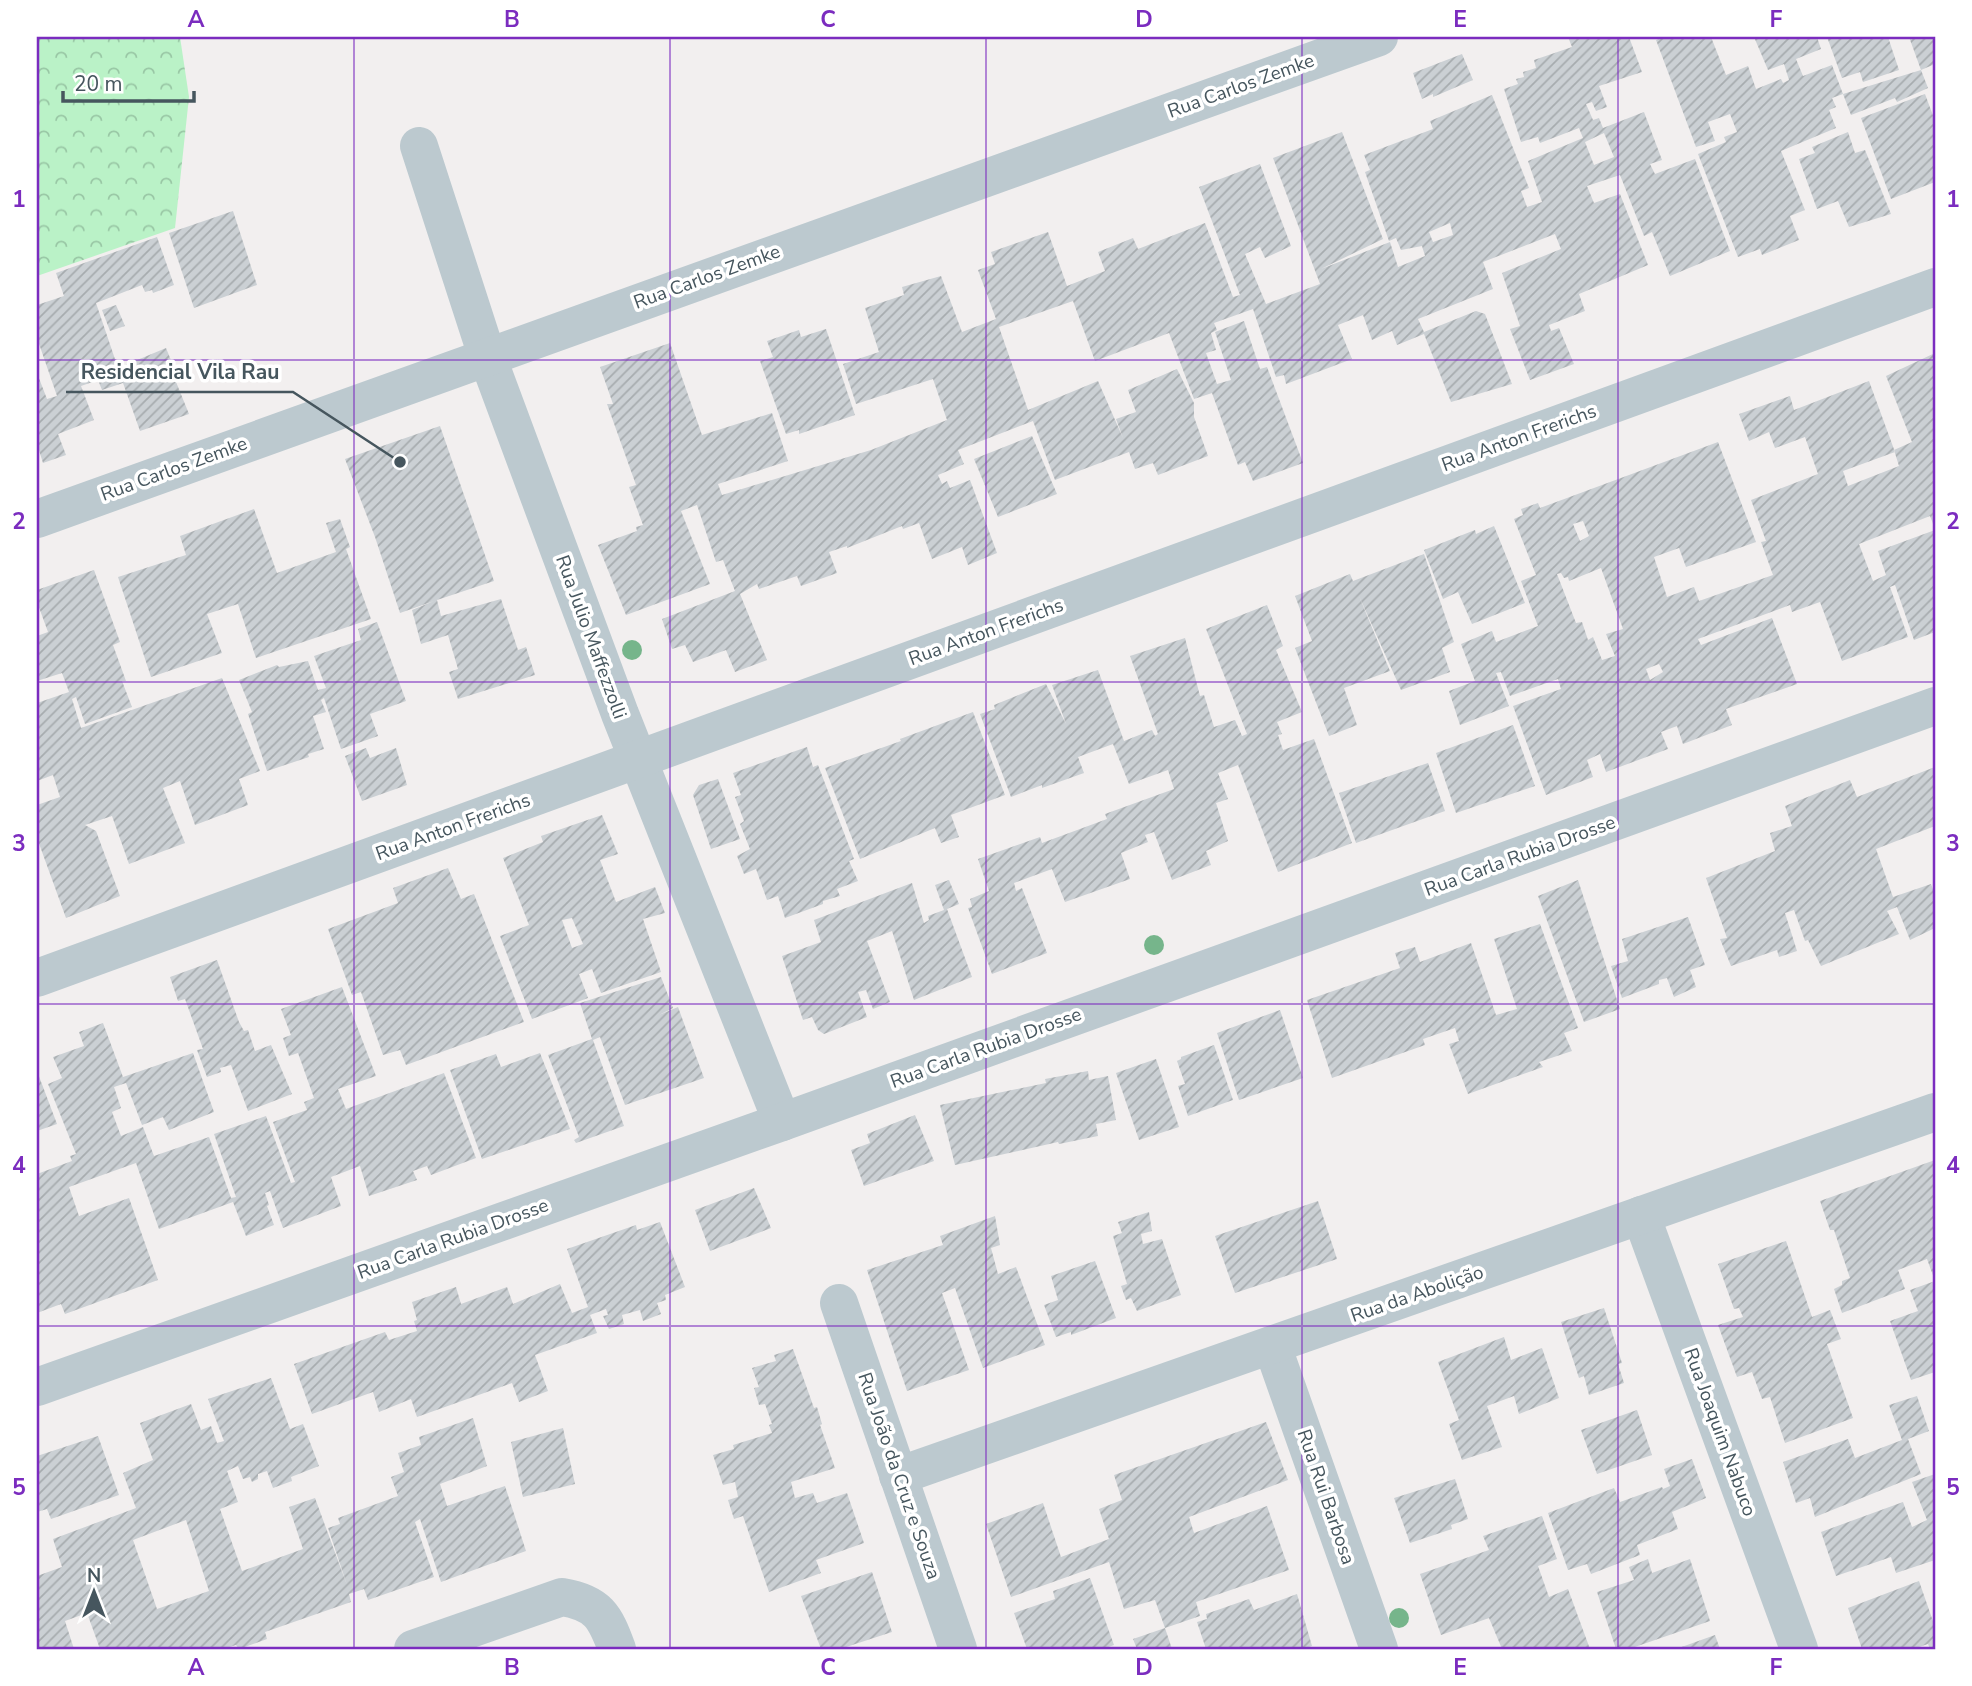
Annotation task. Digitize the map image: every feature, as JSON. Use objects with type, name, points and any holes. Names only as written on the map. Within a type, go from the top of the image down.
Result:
[{"type":"street","name":"Rua Carlos Zemke","points":[[37,519],[1379,37]]},
{"type":"street","name":"Rua Julio Maffezzolli","points":[[419,146],[487,356],[637,760],[782,1122]]},
{"type":"street","name":"Rua Anton Frerichs","points":[[37,978],[1935,287]]},
{"type":"street","name":"Rua Carla Rubia Drosse","points":[[37,1387],[782,1122],[1935,706]]},
{"type":"street","name":"Rua da Abolição","points":[[898,1476],[1935,1112]]},
{"type":"street","name":"Rua Joaquim Nabuco","points":[[1641,1215],[1799,1649]]},
{"type":"street","name":"Rua João da Cruz e Souza","points":[[839,1303],[958,1649]]},
{"type":"street","name":"Rua Rui Barbosa","points":[[1272,1345],[1379,1649]]},
{"type":"street","points":[[413,1649],[562,1597],[580,1600],[594,1608],[606,1621],[617,1649]]},
{"type":"green space","points":[[37,37],[180,37],[189,97],[175,228],[37,276]]},
{"type":"building","points":[[1568,37],[1629,37],[1642,72],[1599,86],[1607,107],[1596,111],[1592,102],[1586,104],[1593,120],[1599,118],[1603,128],[1644,112],[1662,160],[1650,164],[1655,174],[1695,159],[1730,251],[1670,276],[1652,232],[1644,236],[1620,175],[1587,186],[1594,203],[1620,194],[1648,265],[1579,294],[1585,311],[1549,325],[1551,331],[1559,328],[1574,364],[1530,380],[1510,329],[1520,326],[1502,273],[1561,249],[1555,234],[1483,262],[1493,289],[1418,319],[1424,332],[1476,311],[1485,314],[1512,384],[1451,402],[1424,334],[1397,345],[1392,331],[1372,340],[1363,315],[1338,325],[1352,359],[1286,384],[1284,375],[1276,377],[1253,309],[1214,323],[1217,330],[1211,333],[1216,350],[1206,353],[1217,384],[1231,380],[1215,332],[1244,321],[1260,369],[1267,367],[1303,463],[1253,481],[1245,462],[1238,465],[1212,393],[1194,399],[1169,333],[1095,361],[1073,301],[999,327],[1028,410],[1098,381],[1123,438],[1116,419],[1136,412],[1128,390],[1177,369],[1194,403],[1194,417],[1208,456],[1158,475],[1153,463],[1135,469],[1129,452],[1055,480],[1033,421],[958,450],[964,464],[938,475],[942,484],[947,481],[950,488],[970,480],[997,553],[968,565],[962,547],[932,559],[919,523],[903,529],[902,526],[847,548],[829,552],[837,573],[801,586],[797,576],[759,589],[757,584],[740,594],[767,660],[735,672],[726,650],[693,662],[685,645],[672,649],[662,619],[735,591],[723,560],[716,562],[697,505],[681,511],[710,584],[626,615],[598,545],[637,531],[636,527],[643,525],[629,487],[636,485],[607,404],[613,404],[600,367],[670,343],[702,435],[772,413],[788,461],[718,484],[722,495],[871,450],[947,420],[933,379],[856,404],[843,364],[879,352],[865,308],[904,295],[902,287],[941,276],[962,332],[996,319],[978,270],[995,264],[991,252],[1048,232],[1067,286],[1105,271],[1098,252],[1133,238],[1138,249],[1205,223],[1233,297],[1240,295],[1199,187],[1260,164],[1291,246],[1265,258],[1260,247],[1245,254],[1266,304],[1320,284],[1273,158],[1342,132],[1383,239],[1321,269],[1390,242],[1398,267],[1425,256],[1422,246],[1401,250],[1396,238],[1389,241],[1365,172],[1370,170],[1364,155],[1433,129],[1430,121],[1492,95],[1529,188],[1521,191],[1527,207],[1542,202],[1528,161],[1583,138],[1579,128],[1540,143],[1538,137],[1521,142],[1504,89],[1518,84],[1516,79],[1524,77],[1523,72],[1536,68],[1534,60],[1572,47]],"holes":[[[1604,133],[1614,157],[1594,165],[1585,142]],[[1450,223],[1453,235],[1433,242],[1429,232]]]},
{"type":"building","points":[[1663,37],[1711,37],[1726,75],[1748,66],[1756,89],[1781,79],[1783,83],[1789,80],[1784,64],[1768,70],[1754,37],[1817,37],[1821,49],[1796,59],[1803,76],[1832,65],[1843,94],[1832,98],[1836,107],[1829,110],[1836,128],[1781,151],[1805,210],[1790,216],[1799,240],[1762,255],[1760,249],[1738,257],[1698,154],[1726,142],[1724,137],[1737,132],[1730,114],[1708,122],[1715,141],[1696,147],[1656,40]]},
{"type":"building","points":[[1827,37],[1888,37],[1899,70],[1863,82],[1860,72],[1842,78]]},
{"type":"building","points":[[1909,37],[1935,37],[1935,64],[1921,70]]},
{"type":"building","points":[[1462,54],[1473,80],[1422,99],[1413,73]]},
{"type":"building","points":[[1921,70],[1928,88],[1897,102],[1895,98],[1851,115],[1843,94]]},
{"type":"building","points":[[1925,94],[1935,121],[1935,182],[1891,199],[1861,118]]},
{"type":"building","points":[[1848,132],[1855,153],[1865,150],[1891,214],[1849,227],[1838,201],[1817,209],[1799,159],[1815,153],[1812,147]]},
{"type":"building","points":[[233,211],[257,285],[194,308],[169,233]]},
{"type":"building","points":[[157,237],[174,285],[153,293],[152,290],[145,292],[142,285],[96,303],[118,368],[166,348],[173,365],[170,367],[189,414],[140,431],[123,383],[102,390],[98,380],[81,386],[94,420],[58,434],[66,455],[43,463],[37,444],[37,373],[47,399],[57,396],[37,338],[37,305],[64,296],[56,273]]},
{"type":"building","points":[[116,305],[125,326],[110,331],[102,310]]},
{"type":"building","points":[[826,329],[855,415],[799,434],[799,430],[786,434],[760,361],[773,357],[767,341],[799,330],[801,337]]},
{"type":"building","points":[[1935,353],[1935,529],[1930,516],[1859,544],[1873,581],[1886,575],[1878,551],[1935,530],[1935,632],[1914,640],[1895,585],[1890,587],[1908,637],[1842,661],[1820,602],[1792,612],[1790,605],[1698,639],[1701,645],[1772,618],[1797,684],[1726,709],[1732,725],[1683,744],[1677,726],[1661,732],[1668,749],[1606,772],[1600,754],[1587,760],[1593,777],[1546,795],[1513,706],[1561,689],[1558,679],[1510,696],[1501,672],[1496,673],[1509,706],[1460,725],[1449,691],[1475,681],[1461,644],[1492,631],[1496,642],[1538,626],[1521,581],[1536,575],[1514,519],[1523,515],[1521,509],[1538,503],[1540,508],[1718,442],[1756,542],[1686,567],[1679,548],[1654,557],[1667,597],[1694,587],[1699,601],[1773,575],[1761,542],[1766,541],[1751,500],[1818,474],[1805,437],[1775,448],[1769,432],[1749,441],[1739,414],[1790,396],[1794,410],[1869,381],[1894,450],[1912,442],[1886,376]],"holes":[[[1895,452],[1899,466],[1848,486],[1843,471]],[[1583,521],[1589,536],[1580,541],[1573,524]],[[1601,568],[1623,629],[1606,634],[1615,656],[1602,660],[1593,637],[1588,640],[1582,622],[1576,623],[1557,574],[1568,577],[1569,581]],[[1659,664],[1663,672],[1650,680],[1646,669]]]},
{"type":"building","points":[[440,426],[494,581],[437,600],[441,616],[501,599],[518,650],[526,647],[535,675],[458,699],[449,672],[458,669],[448,635],[421,644],[412,610],[434,601],[400,613],[345,459]]},
{"type":"building","points":[[1032,436],[1057,494],[998,517],[974,459]]},
{"type":"building","points":[[254,509],[277,573],[336,552],[326,523],[340,519],[350,547],[346,549],[371,619],[256,658],[238,604],[207,614],[222,653],[151,677],[118,577],[186,555],[180,536]]},
{"type":"building","points":[[1494,526],[1525,603],[1472,624],[1458,592],[1443,599],[1424,550],[1475,530],[1476,534]]},
{"type":"building","points":[[1424,554],[1454,642],[1442,648],[1450,672],[1401,690],[1359,596],[1390,671],[1344,688],[1357,725],[1329,736],[1295,648],[1312,641],[1295,596],[1350,574],[1353,581]]},
{"type":"building","points":[[94,570],[120,642],[113,645],[132,707],[85,724],[76,697],[72,699],[81,728],[222,678],[260,771],[239,779],[248,805],[195,825],[180,781],[163,788],[185,843],[129,864],[112,816],[85,825],[96,831],[120,896],[66,918],[37,838],[37,805],[60,797],[53,775],[37,781],[37,703],[69,692],[62,673],[37,681],[37,636],[48,632],[37,602],[37,590]]},
{"type":"building","points":[[1267,605],[1283,646],[1276,650],[1302,712],[1277,722],[1282,734],[1278,735],[1283,750],[1314,739],[1352,843],[1278,872],[1238,765],[1218,773],[1228,799],[1216,803],[1228,841],[1206,851],[1211,865],[1172,880],[1154,832],[1145,835],[1148,842],[1121,853],[1130,879],[1065,902],[1052,869],[1014,883],[1016,891],[1022,888],[1047,953],[992,974],[968,908],[972,907],[970,899],[989,891],[978,859],[1040,837],[1042,843],[1107,819],[1105,814],[1174,789],[1168,770],[1129,784],[1113,744],[1078,757],[1084,773],[1011,797],[980,714],[995,709],[994,705],[1046,684],[1066,724],[1052,685],[1098,670],[1124,741],[1152,730],[1155,736],[1158,734],[1130,656],[1185,638],[1200,696],[1204,695],[1214,727],[1235,720],[1242,736],[1247,734],[1206,629]]},
{"type":"building","points":[[377,622],[406,701],[370,714],[378,736],[341,749],[324,698],[321,700],[326,712],[313,716],[324,749],[267,771],[248,714],[252,712],[239,680],[277,665],[279,667],[308,661],[318,690],[326,688],[314,656],[361,640],[358,629]]},
{"type":"building","points":[[973,712],[1005,795],[951,815],[959,837],[941,843],[935,828],[860,859],[825,768]]},
{"type":"building","points":[[1513,725],[1535,786],[1456,813],[1436,753]]},
{"type":"building","points":[[807,747],[813,767],[818,765],[854,859],[849,861],[858,881],[837,889],[840,896],[785,918],[778,896],[767,900],[756,869],[744,874],[737,856],[750,849],[740,824],[744,821],[735,797],[741,795],[733,773]]},
{"type":"building","points":[[366,748],[370,758],[396,748],[407,785],[362,801],[345,756]]},
{"type":"building","points":[[1428,763],[1445,811],[1356,843],[1339,793]]},
{"type":"building","points":[[1935,767],[1935,826],[1876,849],[1893,897],[1931,884],[1935,895],[1935,928],[1910,940],[1897,907],[1887,911],[1899,934],[1821,966],[1808,940],[1805,941],[1794,910],[1785,913],[1797,951],[1779,957],[1777,950],[1731,966],[1720,939],[1727,938],[1706,878],[1775,851],[1770,833],[1792,826],[1785,806],[1850,780],[1857,797]]},
{"type":"building","points":[[718,779],[740,839],[711,849],[693,795],[699,785]]},
{"type":"building","points":[[602,815],[618,854],[600,860],[616,902],[655,887],[665,913],[643,919],[661,972],[601,993],[592,969],[579,974],[588,998],[532,1019],[500,936],[529,925],[503,858],[543,842],[541,836]],"holes":[[[572,918],[583,944],[572,948],[562,920]]]},
{"type":"building","points":[[448,868],[461,899],[474,894],[524,1022],[406,1065],[400,1050],[383,1055],[361,992],[352,995],[328,929],[398,903],[393,888]]},
{"type":"building","points":[[949,880],[959,904],[947,909],[972,977],[914,1000],[892,931],[867,941],[890,1002],[873,1009],[866,990],[858,992],[867,1017],[824,1034],[818,1030],[812,1017],[803,1020],[782,956],[821,942],[814,920],[912,883],[924,923],[929,920],[928,916],[944,910],[935,885]]},
{"type":"building","points":[[1578,880],[1620,1009],[1584,1022],[1538,896]]},
{"type":"building","points":[[1688,917],[1705,965],[1690,970],[1696,987],[1674,997],[1667,978],[1659,980],[1659,984],[1622,998],[1611,966],[1628,961],[1622,939]]},
{"type":"building","points":[[1540,924],[1578,1028],[1564,1033],[1572,1051],[1539,1062],[1543,1067],[1468,1094],[1449,1044],[1459,1041],[1455,1028],[1423,1039],[1425,1045],[1332,1078],[1307,1000],[1400,968],[1395,953],[1415,947],[1420,962],[1471,943],[1496,1015],[1517,1009],[1494,939]]},
{"type":"building","points":[[217,960],[239,1022],[244,1031],[248,1030],[255,1051],[271,1045],[292,1094],[248,1111],[231,1065],[220,1068],[221,1072],[207,1077],[197,1050],[203,1049],[185,999],[178,1001],[170,977]]},
{"type":"building","points":[[661,977],[673,1008],[659,1015],[678,1007],[704,1078],[625,1105],[600,1037],[593,1040],[624,1126],[576,1143],[574,1140],[579,1137],[548,1055],[592,1039],[580,1003]]},
{"type":"building","points":[[342,987],[376,1076],[338,1089],[346,1109],[444,1073],[476,1158],[431,1175],[427,1166],[413,1171],[417,1180],[369,1196],[360,1166],[331,1177],[341,1206],[283,1228],[270,1191],[265,1193],[274,1225],[246,1236],[233,1202],[159,1229],[136,1163],[69,1187],[79,1216],[129,1198],[158,1280],[65,1314],[61,1304],[37,1313],[37,1174],[72,1161],[70,1156],[76,1154],[48,1084],[62,1078],[53,1057],[84,1046],[79,1032],[103,1023],[123,1077],[193,1053],[214,1112],[169,1130],[163,1117],[142,1125],[126,1083],[114,1087],[121,1108],[112,1112],[121,1136],[143,1127],[154,1156],[209,1137],[231,1198],[236,1197],[214,1134],[266,1116],[291,1183],[295,1182],[273,1122],[307,1110],[304,1102],[314,1098],[298,1053],[289,1056],[283,1038],[291,1035],[281,1009]]},
{"type":"building","points":[[1280,1010],[1303,1078],[1239,1100],[1217,1033]]},
{"type":"building","points":[[1214,1045],[1233,1100],[1188,1116],[1178,1086],[1185,1084],[1177,1061]]},
{"type":"building","points":[[540,1053],[570,1129],[482,1159],[450,1070],[496,1054],[501,1067]]},
{"type":"building","points":[[1156,1059],[1179,1127],[1139,1140],[1116,1073]]},
{"type":"building","points":[[37,1071],[57,1124],[37,1131]]},
{"type":"building","points":[[1088,1071],[1089,1080],[1108,1076],[1116,1120],[1096,1124],[1098,1136],[955,1165],[940,1105],[1046,1083],[1045,1079]]},
{"type":"building","points":[[915,1115],[934,1161],[864,1186],[851,1150],[870,1143],[867,1134]]},
{"type":"building","points":[[1935,1160],[1935,1281],[1927,1259],[1898,1270],[1905,1289],[1842,1313],[1834,1289],[1850,1278],[1834,1230],[1830,1230],[1820,1201]]},
{"type":"building","points":[[754,1188],[771,1228],[710,1251],[695,1210]]},
{"type":"building","points":[[1318,1201],[1337,1259],[1235,1293],[1215,1236]]},
{"type":"building","points":[[1149,1212],[1152,1231],[1141,1234],[1143,1244],[1162,1239],[1181,1295],[1137,1311],[1131,1298],[1126,1300],[1121,1286],[1127,1284],[1113,1236],[1122,1233],[1118,1222]]},
{"type":"building","points":[[995,1216],[1000,1245],[991,1248],[998,1274],[1016,1267],[1045,1345],[983,1368],[955,1288],[942,1293],[969,1370],[907,1391],[867,1270],[943,1245],[940,1236]]},
{"type":"building","points":[[660,1222],[685,1287],[665,1295],[666,1300],[657,1303],[661,1314],[643,1321],[640,1310],[622,1315],[624,1324],[609,1329],[603,1316],[608,1315],[606,1309],[590,1315],[597,1333],[535,1355],[548,1391],[519,1402],[512,1383],[417,1417],[411,1399],[379,1412],[373,1392],[312,1414],[294,1364],[385,1332],[389,1340],[417,1331],[412,1302],[456,1287],[461,1304],[507,1287],[513,1304],[560,1284],[572,1313],[588,1307],[567,1249],[636,1225],[637,1230]]},
{"type":"building","points":[[1786,1241],[1812,1317],[1830,1310],[1841,1339],[1827,1344],[1853,1418],[1785,1443],[1770,1397],[1762,1399],[1752,1372],[1737,1377],[1718,1325],[1743,1317],[1739,1308],[1734,1309],[1718,1264]]},
{"type":"building","points":[[1095,1261],[1116,1318],[1071,1335],[1071,1332],[1056,1337],[1044,1305],[1058,1300],[1051,1276]]},
{"type":"building","points":[[1935,1281],[1935,1372],[1911,1380],[1890,1321],[1918,1311],[1910,1290]]},
{"type":"building","points":[[1604,1308],[1622,1363],[1618,1364],[1624,1383],[1589,1395],[1584,1376],[1579,1378],[1561,1322]]},
{"type":"building","points":[[1504,1337],[1511,1360],[1542,1348],[1559,1398],[1519,1414],[1514,1396],[1487,1406],[1502,1447],[1462,1460],[1449,1424],[1459,1420],[1438,1362]]},
{"type":"building","points":[[793,1349],[814,1408],[817,1407],[822,1424],[820,1425],[835,1468],[791,1482],[795,1498],[813,1493],[817,1503],[847,1493],[864,1543],[816,1560],[821,1573],[769,1592],[743,1516],[734,1519],[728,1500],[738,1497],[735,1482],[723,1485],[713,1455],[734,1449],[733,1445],[772,1433],[769,1425],[772,1424],[765,1404],[759,1405],[754,1388],[759,1387],[752,1368],[776,1361],[774,1355]]},
{"type":"building","points":[[271,1378],[290,1429],[303,1424],[319,1466],[291,1477],[292,1481],[273,1488],[267,1471],[258,1474],[258,1479],[252,1482],[250,1477],[243,1479],[238,1466],[227,1471],[238,1502],[220,1509],[242,1571],[303,1549],[289,1507],[315,1498],[347,1585],[328,1528],[340,1524],[338,1518],[398,1496],[391,1477],[404,1472],[398,1453],[421,1445],[419,1437],[473,1418],[487,1466],[440,1484],[447,1506],[505,1486],[526,1551],[441,1582],[420,1519],[415,1522],[434,1577],[368,1600],[364,1589],[349,1594],[351,1602],[265,1632],[267,1639],[239,1649],[236,1645],[223,1649],[100,1649],[87,1613],[65,1621],[74,1649],[37,1649],[37,1576],[62,1567],[53,1539],[136,1508],[123,1473],[153,1460],[140,1423],[191,1404],[201,1430],[211,1426],[217,1443],[224,1441],[208,1399]],"holes":[[[186,1520],[209,1591],[157,1609],[133,1540]]]},
{"type":"building","points":[[1917,1396],[1929,1431],[1908,1439],[1921,1474],[1815,1517],[1810,1498],[1796,1503],[1783,1462],[1848,1439],[1855,1458],[1902,1440],[1889,1405]]},
{"type":"building","points":[[1637,1410],[1652,1455],[1597,1474],[1581,1430]]},
{"type":"building","points":[[1266,1422],[1288,1480],[1189,1517],[1194,1533],[1267,1506],[1289,1570],[1196,1602],[1200,1616],[1165,1628],[1155,1600],[1124,1609],[1109,1562],[1011,1597],[986,1524],[1043,1503],[1061,1557],[1109,1539],[1099,1509],[1122,1500],[1114,1475]]},
{"type":"building","points":[[563,1428],[575,1484],[523,1497],[511,1442]]},
{"type":"building","points":[[98,1436],[119,1495],[51,1519],[47,1509],[37,1512],[37,1456]]},
{"type":"building","points":[[1692,1459],[1706,1498],[1672,1512],[1678,1529],[1637,1545],[1640,1555],[1591,1574],[1587,1564],[1568,1570],[1548,1513],[1614,1488],[1620,1502],[1662,1487],[1663,1489],[1670,1486],[1664,1469]]},
{"type":"building","points":[[1935,1474],[1935,1560],[1896,1573],[1891,1557],[1836,1576],[1821,1532],[1903,1502],[1912,1527],[1927,1520],[1912,1482]]},
{"type":"building","points":[[1455,1479],[1468,1519],[1451,1525],[1452,1529],[1410,1543],[1394,1498]]},
{"type":"building","points":[[1542,1516],[1557,1559],[1538,1566],[1549,1597],[1568,1589],[1590,1649],[1502,1649],[1489,1618],[1441,1635],[1420,1574],[1489,1550],[1483,1536]]},
{"type":"building","points":[[1648,1559],[1652,1573],[1690,1559],[1710,1621],[1629,1649],[1616,1649],[1597,1592],[1634,1580],[1629,1567]]},
{"type":"building","points":[[872,1572],[892,1632],[840,1649],[821,1649],[801,1596]]},
{"type":"building","points":[[1090,1578],[1114,1645],[1103,1649],[1027,1649],[1014,1613],[1055,1599],[1053,1591]]},
{"type":"building","points":[[1919,1581],[1935,1627],[1935,1649],[1930,1649],[1928,1644],[1913,1649],[1862,1649],[1848,1608]]},
{"type":"building","points":[[1297,1594],[1312,1646],[1303,1649],[1206,1649],[1197,1622],[1207,1619],[1206,1614],[1249,1599],[1254,1610]]},
{"type":"building","points":[[1165,1628],[1172,1649],[1137,1649],[1133,1639]]},
{"type":"building","points":[[1715,1635],[1720,1649],[1676,1649]]},
{"type":"place","name":"Residencial Vila Rau","points":[[400,462]]}]
